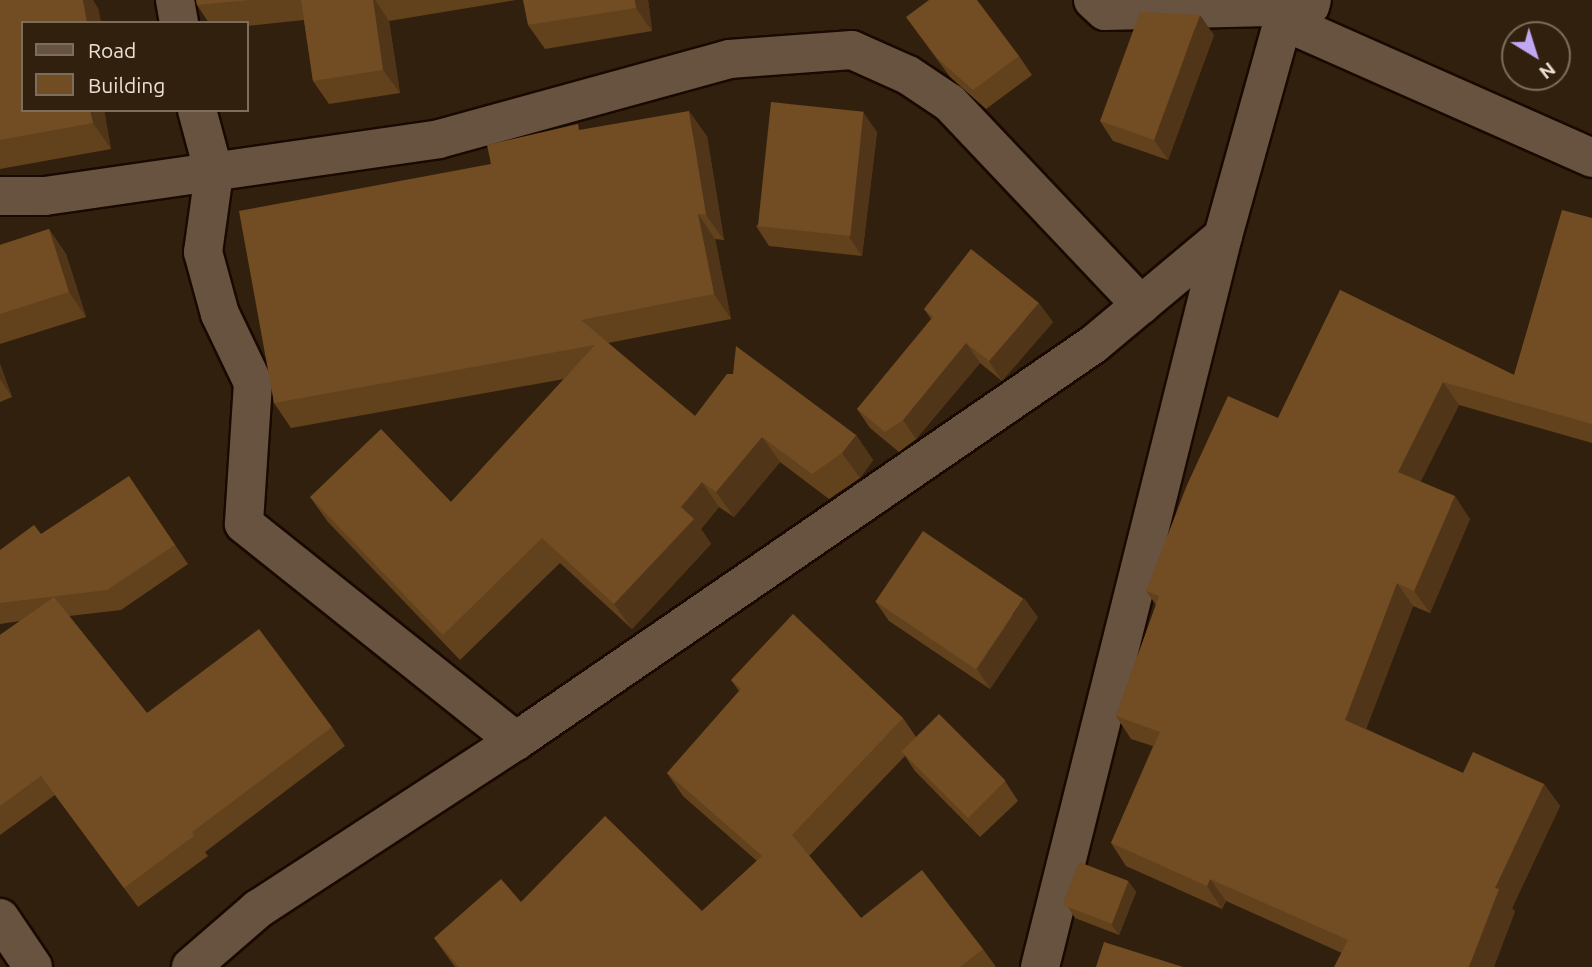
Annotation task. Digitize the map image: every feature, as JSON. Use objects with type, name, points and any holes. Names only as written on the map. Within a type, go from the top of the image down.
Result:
[{"type":"street","points":[[175,0],[179,21]]},
{"type":"street","points":[[1093,0],[1105,11],[1302,9],[1592,158]]},
{"type":"street","points":[[1040,967],[1223,236],[1302,9]]},
{"type":"street","points":[[0,196],[45,196],[439,139],[729,59],[852,50],[908,75],[950,103],[1141,305]]},
{"type":"street","points":[[198,112],[214,173],[203,252],[220,314],[253,383],[244,524],[516,740]]},
{"type":"street","points":[[191,967],[258,909],[516,740],[1094,344],[1223,236]]},
{"type":"street","points":[[0,918],[33,967]]},
{"type":"building","points":[[0,0],[83,0],[87,21],[21,21],[21,112],[90,112],[93,123],[0,140]]},
{"type":"building","points":[[196,0],[251,0],[197,5]]},
{"type":"building","points":[[301,0],[373,0],[383,70],[313,81]]},
{"type":"building","points":[[523,0],[635,0],[636,8],[528,25]]},
{"type":"building","points":[[929,0],[977,0],[1019,56],[973,90],[937,58],[906,17]]},
{"type":"building","points":[[1140,12],[1200,15],[1154,140],[1100,121]]},
{"type":"building","points":[[771,102],[863,112],[850,236],[758,226]]},
{"type":"building","points":[[689,111],[706,215],[698,214],[714,294],[581,320],[695,416],[727,374],[733,374],[736,346],[856,435],[842,453],[812,474],[762,437],[716,492],[702,482],[681,507],[694,519],[614,604],[542,538],[443,635],[310,497],[381,429],[451,502],[595,345],[274,403],[239,211],[491,164],[487,145],[578,124],[579,130]]},
{"type":"building","points":[[1562,210],[1592,218],[1592,424],[1443,382],[1398,472],[1455,496],[1414,591],[1397,583],[1345,720],[1463,773],[1473,752],[1544,784],[1495,888],[1499,889],[1469,967],[1334,967],[1348,940],[1210,879],[1207,886],[1111,843],[1160,732],[1116,716],[1159,596],[1146,591],[1187,485],[1228,396],[1278,418],[1340,290],[1514,375]]},
{"type":"building","points":[[49,229],[69,292],[0,314],[0,245]]},
{"type":"building","points":[[971,249],[1039,303],[989,361],[966,343],[903,420],[885,432],[857,409],[933,317],[924,309]]},
{"type":"building","points":[[129,476],[175,545],[107,590],[0,603],[0,550],[34,525],[41,534]]},
{"type":"building","points":[[923,531],[1023,599],[976,669],[875,601]]},
{"type":"building","points":[[54,597],[147,713],[259,629],[332,727],[192,832],[194,836],[124,888],[41,776],[0,806],[0,635]]},
{"type":"building","points":[[793,614],[903,718],[792,835],[861,918],[922,870],[983,949],[960,967],[459,967],[434,938],[501,879],[521,902],[605,816],[702,911],[762,856],[667,773],[741,689],[731,680]]},
{"type":"building","points":[[939,714],[1005,780],[968,818],[902,751]]},
{"type":"building","points":[[1079,862],[1128,881],[1112,924],[1063,905]]},
{"type":"building","points":[[1104,942],[1183,967],[1096,967]]}]
